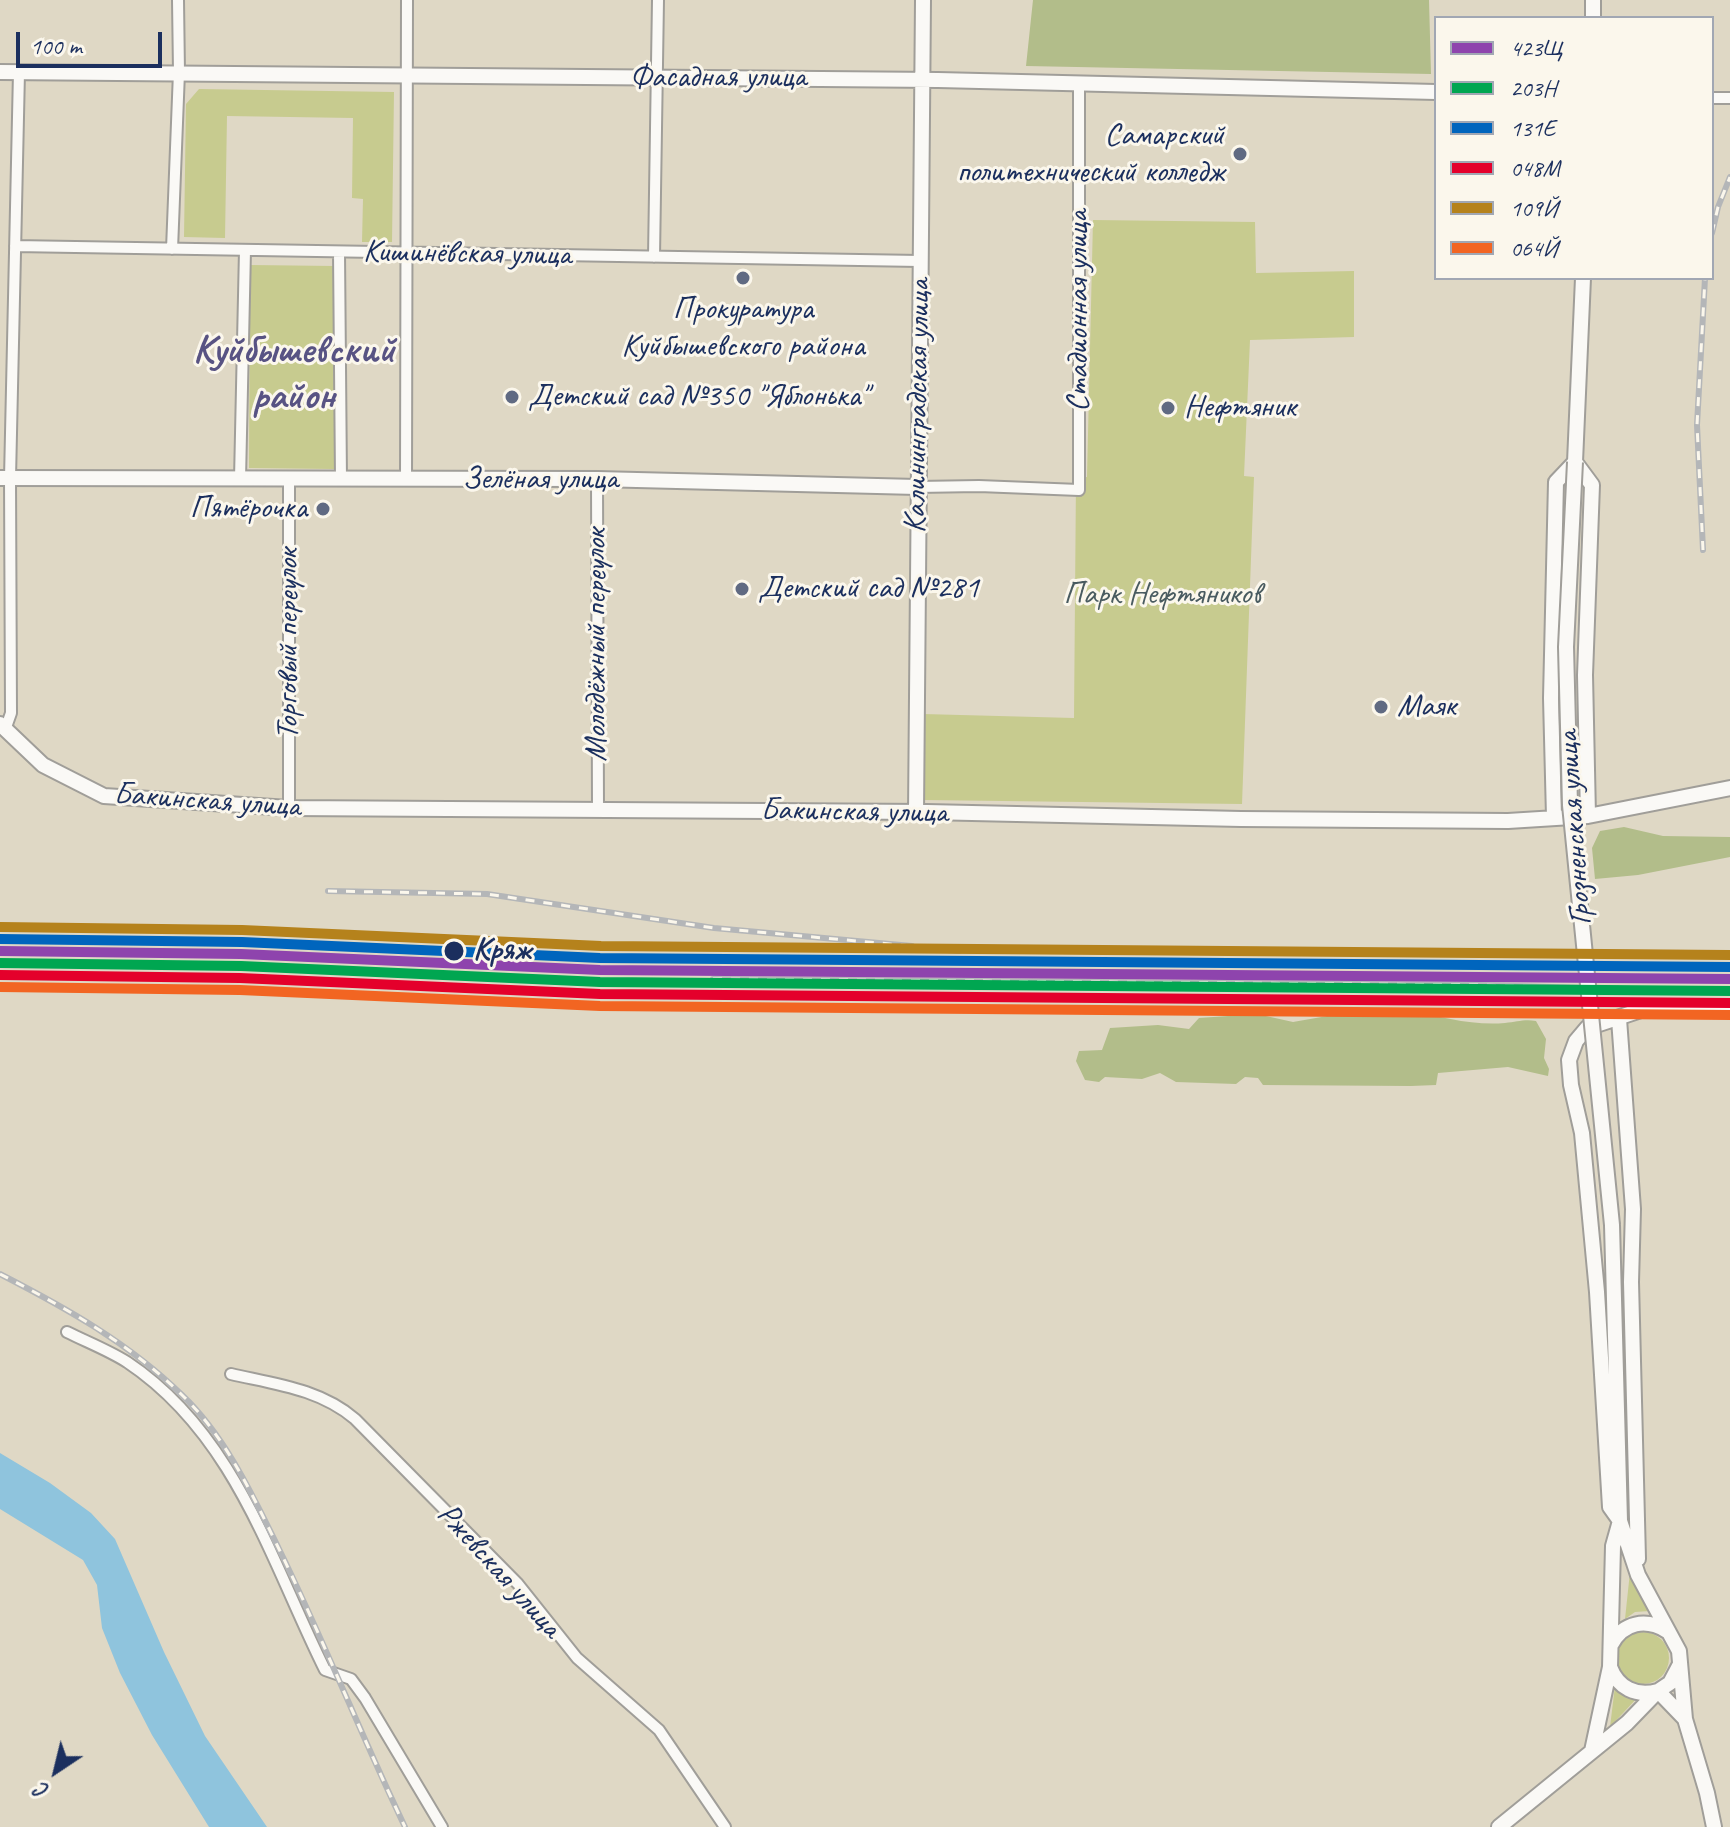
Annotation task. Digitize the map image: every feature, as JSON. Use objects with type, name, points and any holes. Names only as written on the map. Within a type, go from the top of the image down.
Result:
[{"type":"main road","name":"Калининградская улица","points":[[916,812],[923,0]]},
{"type":"main road","name":"Фасадная улица","points":[[0,72],[921,80],[1434,92]]},
{"type":"main road","name":"Грозненская улица","points":[[1583,280],[1566,647],[1570,790],[1612,1225],[1620,1521]]},
{"type":"main road","points":[[1554,817],[1551,698],[1556,482],[1575,462],[1592,485],[1585,675],[1588,816]]},
{"type":"main road","name":"Зелёная улица","points":[[5,478],[597,479],[917,487]]},
{"type":"main road","name":"Бакинская улица","points":[[3,727],[54,773],[104,796],[289,808],[916,812],[1508,821],[1588,816],[1730,788]]},
{"type":"main road","points":[[1554,817],[1585,755]]},
{"type":"main road","points":[[1714,1827],[1685,1719],[1679,1651],[1638,1575],[1620,1521],[1610,1507],[1587,1181],[1569,1060],[1576,1041],[1587,1028],[1641,1010],[1730,1010]]},
{"type":"main road","points":[[1619,1019],[1633,1209],[1631,1282],[1638,1575]]},
{"type":"main road","points":[[1592,1751],[1610,1667],[1613,1546],[1620,1521]]},
{"type":"main road","points":[[1610,1648],[1618,1634],[1632,1625],[1652,1623],[1667,1631]]},
{"type":"main road","points":[[1499,1827],[1627,1723],[1670,1683],[1679,1666]]},
{"type":"main road","points":[[1610,1667],[1625,1688],[1642,1694],[1658,1691]]},
{"type":"main road","points":[[1658,1691],[1685,1719]]},
{"type":"street","points":[[172,249],[179,72],[178,0]]},
{"type":"street","points":[[406,480],[407,0]]},
{"type":"street","points":[[654,257],[658,0]]},
{"type":"street","points":[[3,727],[11,713],[5,478],[19,72]]},
{"type":"street","name":"Стадионная улица","points":[[1079,84],[1079,490]]},
{"type":"street","name":"Кишинёвская улица","points":[[15,246],[920,261]]},
{"type":"street","points":[[240,479],[245,250]]},
{"type":"street","points":[[339,252],[341,480]]},
{"type":"street","name":"Молодёжный переулок","points":[[597,479],[598,810]]},
{"type":"street","name":"Торговый переулок","points":[[289,480],[289,808]]},
{"type":"street","name":"Зелёная улица","points":[[917,487],[964,485],[1079,490]]},
{"type":"street","points":[[67,1332],[126,1362],[156,1384],[198,1425],[246,1499],[325,1670],[351,1679],[442,1827]]},
{"type":"street","name":"Ржевская улица","points":[[231,1374],[298,1388],[337,1405],[355,1419],[518,1584],[577,1658],[648,1718],[673,1748],[725,1827]]},
{"type":"green space","points":[[1033,0],[1429,0],[1431,74],[1026,66]]},
{"type":"green space","points":[[199,89],[394,92],[392,242],[362,242],[363,199],[352,198],[353,118],[227,116],[225,238],[184,237],[186,104]]},
{"type":"green space","name":"Парк Нефтяников","points":[[1093,220],[1255,222],[1256,273],[1354,271],[1354,337],[1250,340],[1244,476],[1254,477],[1242,804],[923,800],[923,714],[1074,718],[1076,478],[1087,477]]},
{"type":"green space","points":[[250,265],[335,266],[334,469],[249,468]]},
{"type":"green space","points":[[1624,827],[1663,836],[1730,837],[1730,857],[1638,875],[1595,879],[1592,848],[1600,831]]},
{"type":"green space","points":[[1410,1010],[1481,1023],[1536,1021],[1546,1039],[1544,1058],[1549,1069],[1548,1076],[1508,1067],[1438,1073],[1436,1085],[1411,1086],[1263,1085],[1258,1078],[1245,1077],[1236,1084],[1176,1082],[1160,1073],[1142,1079],[1105,1077],[1099,1082],[1085,1080],[1076,1061],[1079,1051],[1102,1050],[1110,1028],[1158,1025],[1189,1029],[1199,1018],[1257,1014],[1293,1022],[1333,1015]]},
{"type":"green space","points":[[1630,1572],[1650,1611],[1635,1612],[1625,1619]]},
{"type":"green space","points":[[1643,1632],[1661,1640],[1669,1658],[1661,1676],[1643,1684],[1625,1676],[1617,1658],[1625,1640]]},
{"type":"green space","points":[[1615,1686],[1638,1697],[1610,1727]]},
{"type":"water","points":[[0,1453],[50,1483],[91,1513],[115,1539],[205,1736],[267,1827],[209,1827],[152,1735],[120,1673],[102,1628],[97,1585],[83,1560],[0,1509]]},
{"type":"railway","points":[[1714,224],[1730,177]]},
{"type":"railway","points":[[1703,550],[1697,425],[1705,280]]},
{"type":"railway","points":[[328,891],[487,894],[714,928],[912,946]]},
{"type":"railway","points":[[903,946],[959,951]]},
{"type":"railway","points":[[713,979],[1480,985],[1730,992]]},
{"type":"railway","points":[[0,1274],[119,1343],[162,1376],[212,1429],[237,1468],[279,1549],[405,1827]]},
{"type":"transit line","name":"109Й","points":[[0,927],[242,930],[601,946],[1730,955]]},
{"type":"transit line","name":"131Е","points":[[0,939],[242,942],[600,958],[1730,967]]},
{"type":"transit line","name":"423Щ","points":[[0,951],[241,954],[600,970],[1730,979]]},
{"type":"transit line","name":"203Н","points":[[0,963],[241,966],[600,982],[1730,991]]},
{"type":"transit line","name":"048М","points":[[0,975],[240,978],[600,994],[1730,1003]]},
{"type":"transit line","name":"064Й","points":[[0,987],[240,990],[600,1006],[1730,1015]]},
{"type":"place","name":"Самарский политехнический колледж","points":[[1240,154]]},
{"type":"place","name":"Прокуратура Куйбышевского района","points":[[743,278]]},
{"type":"place","name":"Детский сад №350 \"Яблонька\"","points":[[512,397]]},
{"type":"place","name":"Нефтяник","points":[[1168,408]]},
{"type":"place","name":"Пятёрочка","points":[[323,509]]},
{"type":"place","name":"Детский сад №281","points":[[742,589]]},
{"type":"place","name":"Маяк","points":[[1381,707]]},
{"type":"place","name":"Кряж","points":[[454,951]]},
{"type":"district","name":"Куйбышевский район","points":[[294,375]]}]
